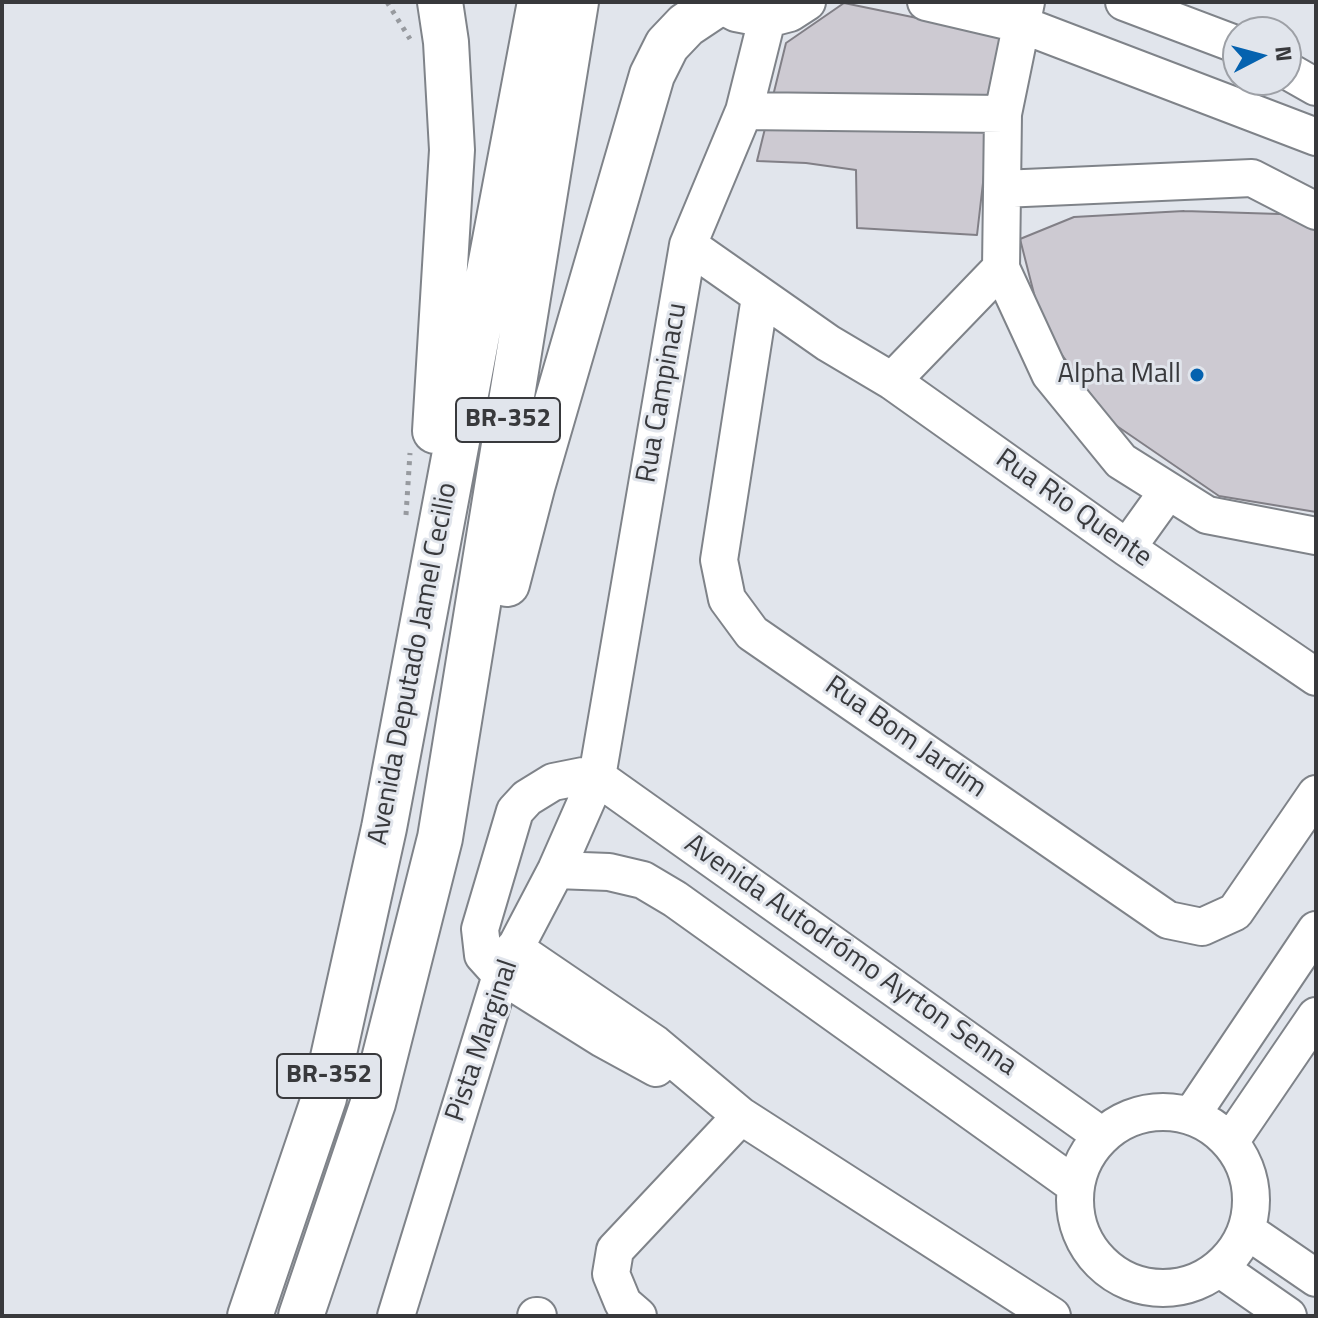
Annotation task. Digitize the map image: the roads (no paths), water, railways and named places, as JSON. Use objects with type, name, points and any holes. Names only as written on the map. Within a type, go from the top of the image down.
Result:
[{"type":"highway","points":[[384,828],[433,476],[452,150],[446,42],[440,2]]},
{"type":"highway","name":"Avenida Deputado Jamel Cecilio","points":[[250,1316],[324,1098],[384,828],[540,2]]},
{"type":"highway","name":"Avenida Deputado Jamel Cecilio","points":[[301,1316],[373,1103],[440,838],[576,2]]},
{"type":"highway","points":[[440,838],[533,484],[652,75],[667,45],[686,25],[716,3]]},
{"type":"street","points":[[716,3],[736,13],[767,19],[790,13],[807,2]]},
{"type":"street","points":[[926,2],[1023,13],[1316,137]]},
{"type":"street","points":[[1124,2],[1222,39]]},
{"type":"street","points":[[1023,13],[1003,114],[1001,268],[1050,374],[1121,461],[1207,515],[1316,536]]},
{"type":"street","name":"Rua Campinacu","points":[[597,777],[688,245],[744,111],[767,19]]},
{"type":"street","points":[[744,111],[1003,114]]},
{"type":"street","points":[[1002,189],[1252,178],[1316,211]]},
{"type":"street","name":"Rua Rio Quente","points":[[688,245],[828,343],[892,381],[1127,548],[1316,677]]},
{"type":"street","points":[[892,381],[1001,268]]},
{"type":"street","name":"Rua Bom Jardim","points":[[760,297],[719,560],[727,599],[752,633],[1168,920],[1202,927],[1235,912],[1316,794]]},
{"type":"street","points":[[1127,548],[1168,491]]},
{"type":"street","points":[[597,777],[553,782],[527,798],[515,811],[480,929],[483,955],[507,962],[609,1027],[673,1076],[704,1086],[741,1116],[1052,1316]]},
{"type":"street","name":"Pista Marginal","points":[[396,1316],[507,962],[556,870],[597,777]]},
{"type":"street","name":"Avenida Autodrómo Ayrton Senna","points":[[597,777],[1102,1136]]},
{"type":"street","name":"Avenida Autodrómo Ayrton Senna","points":[[556,870],[609,872],[643,880],[675,899],[1076,1186]]},
{"type":"street","points":[[1191,1116],[1316,930]]},
{"type":"street","points":[[1230,1142],[1316,1016]]},
{"type":"street","points":[[1168,1111],[1191,1116],[1212,1126],[1230,1142],[1243,1162],[1250,1184],[1251,1207],[1246,1230],[1235,1251],[1219,1268],[1193,1283],[1163,1288],[1134,1283],[1107,1268],[1088,1245],[1077,1217],[1076,1186],[1085,1159],[1102,1136],[1122,1122],[1144,1113],[1168,1111]]},
{"type":"street","points":[[638,1316],[623,1303],[611,1274],[615,1250],[741,1116]]},
{"type":"street","points":[[1246,1230],[1316,1278]]},
{"type":"street","points":[[1219,1268],[1288,1316]]},
{"type":"place","name":"Alpha Mall","points":[[1197,375]]}]
